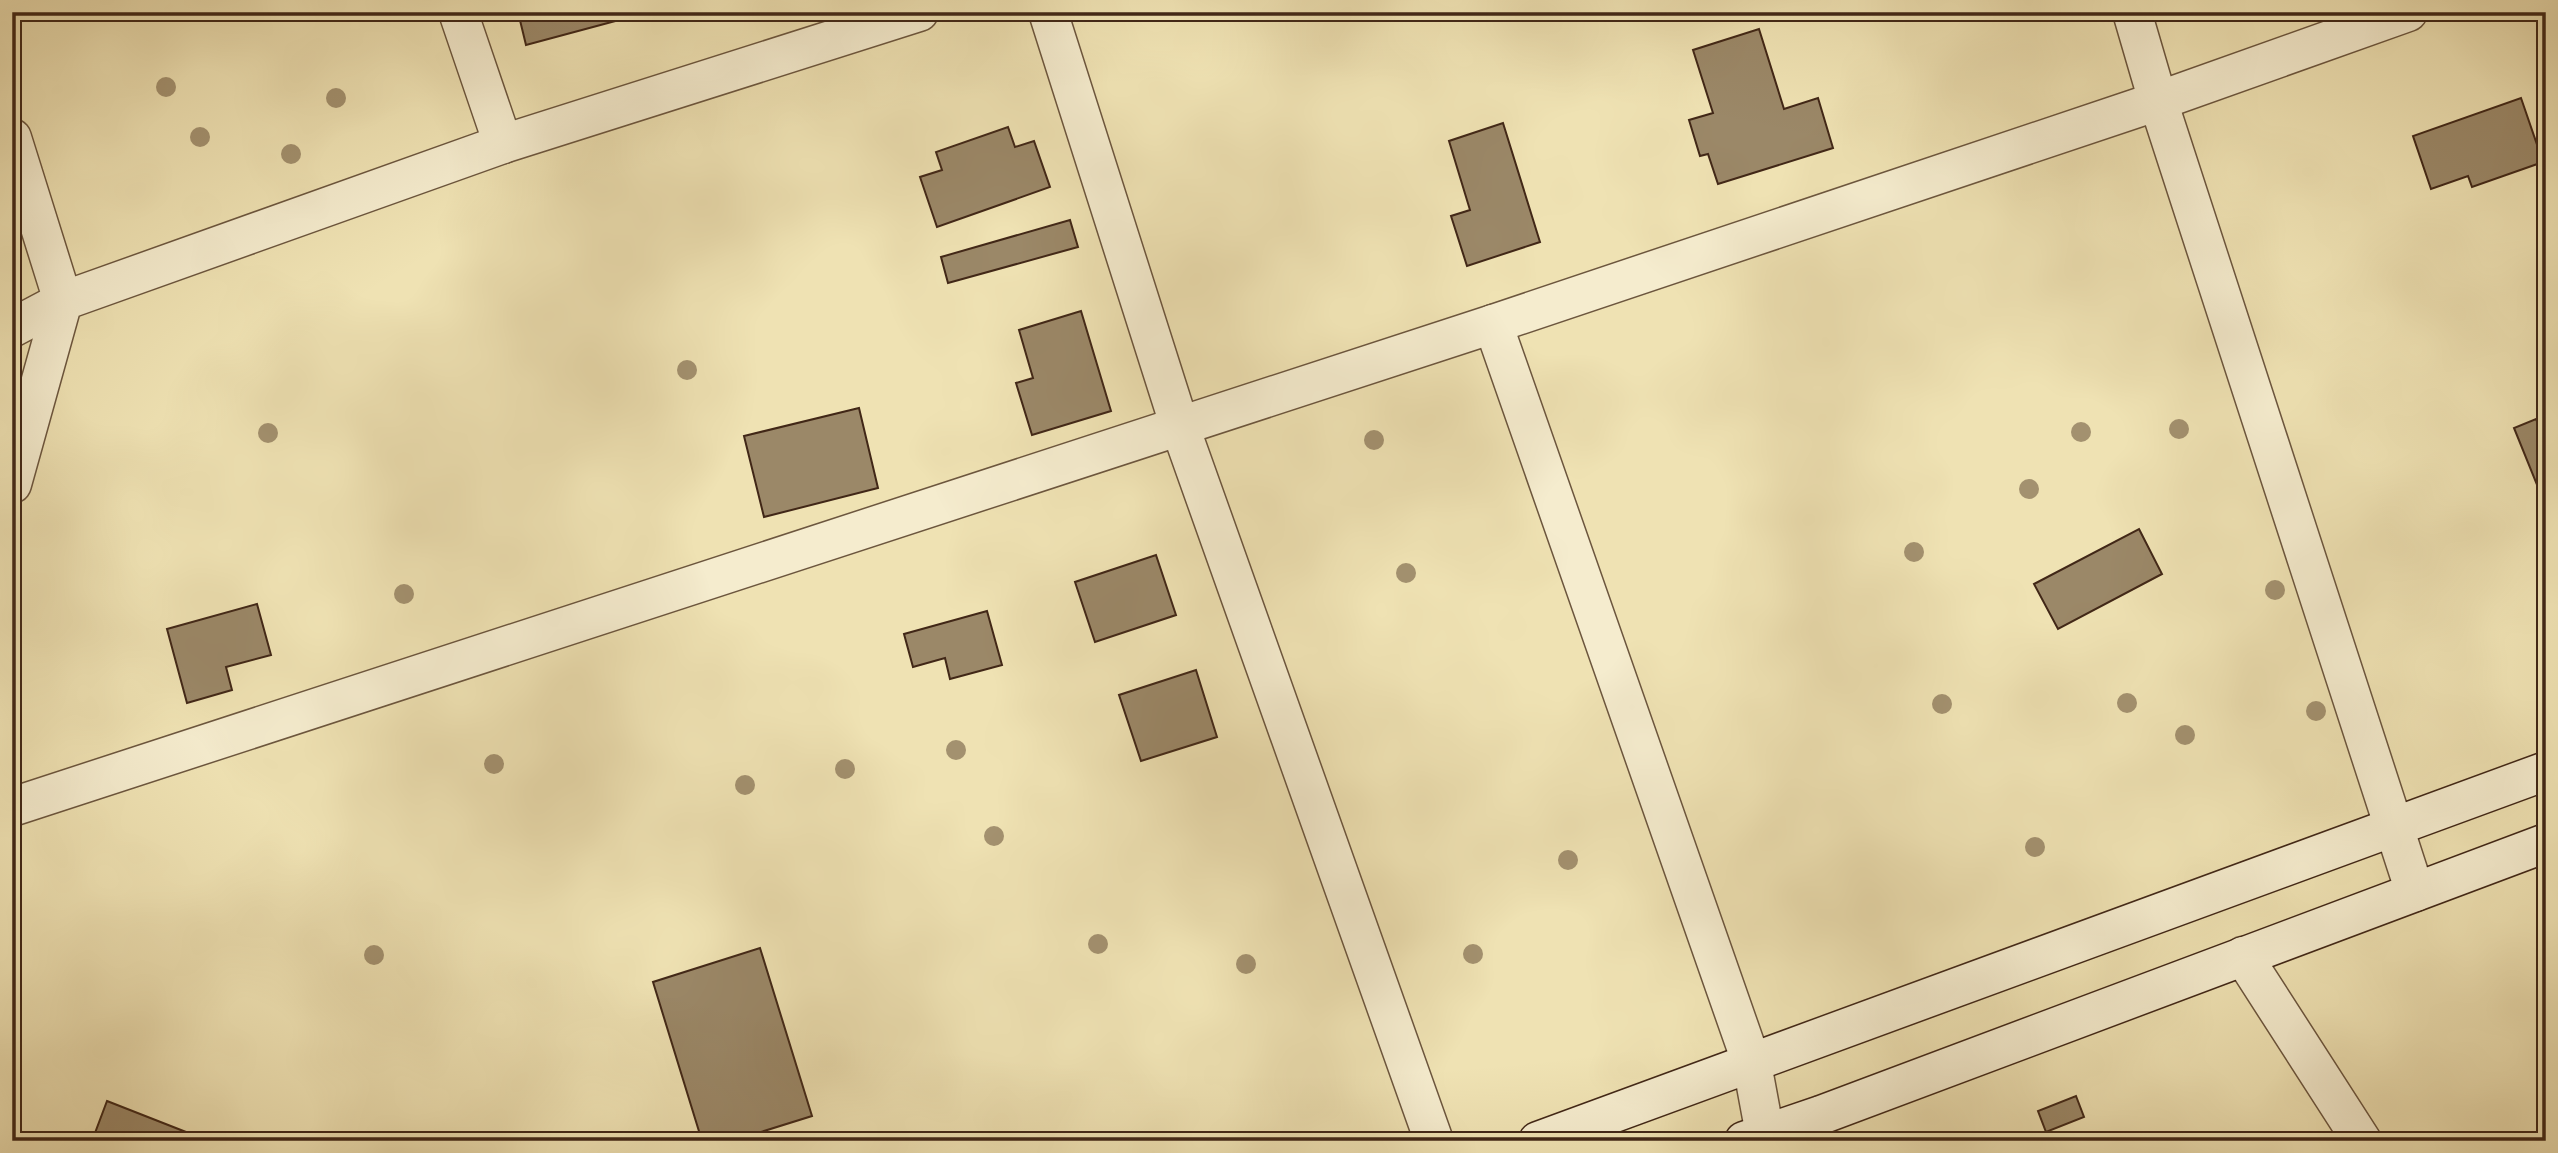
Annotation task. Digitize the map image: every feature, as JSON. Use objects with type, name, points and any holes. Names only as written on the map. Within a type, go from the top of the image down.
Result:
[{"type":"street","points":[[458,12],[503,144]]},
{"type":"street","points":[[12,328],[63,301],[503,144],[919,12]]},
{"type":"street","points":[[1048,12],[1179,424],[1434,1141]]},
{"type":"street","points":[[2132,12],[2158,101],[2415,892]]},
{"type":"street","points":[[12,807],[1179,424],[1493,324],[2158,101],[2408,12]]},
{"type":"street","points":[[12,138],[63,301],[12,484]]},
{"type":"street","points":[[1493,324],[1752,1064],[1755,1137],[1821,1115],[2546,843]]},
{"type":"street","points":[[1538,1141],[2546,771]]},
{"type":"street","points":[[2243,956],[2362,1141]]},
{"type":"building","points":[[518,12],[633,12],[634,16],[526,45]]},
{"type":"building","points":[[1759,29],[1784,109],[1818,98],[1833,148],[1718,184],[1708,154],[1700,156],[1689,120],[1713,113],[1693,50]]},
{"type":"building","points":[[2521,98],[2543,162],[2472,187],[2468,176],[2431,189],[2413,136]]},
{"type":"building","points":[[1503,123],[1540,242],[1467,266],[1451,216],[1470,210],[1449,141]]},
{"type":"building","points":[[1008,127],[1015,147],[1034,141],[1050,187],[937,227],[920,177],[942,170],[936,152]]},
{"type":"building","points":[[1070,220],[1078,247],[948,283],[941,257]]},
{"type":"building","points":[[1081,311],[1111,411],[1032,435],[1016,383],[1033,378],[1019,330]]},
{"type":"building","points":[[859,408],[878,488],[764,517],[744,436]]},
{"type":"building","points":[[2536,419],[2544,438],[2546,437],[2546,507],[2514,428]]},
{"type":"building","points":[[2139,529],[2162,574],[2058,629],[2034,584]]},
{"type":"building","points":[[1156,555],[1176,615],[1095,642],[1075,582]]},
{"type":"building","points":[[257,604],[271,655],[226,667],[232,690],[187,703],[167,629]]},
{"type":"building","points":[[987,611],[1002,665],[950,679],[945,658],[913,667],[904,634]]},
{"type":"building","points":[[1196,670],[1217,737],[1141,761],[1119,695]]},
{"type":"building","points":[[760,948],[812,1116],[732,1141],[702,1141],[653,982]]},
{"type":"building","points":[[2076,1096],[2084,1117],[2046,1132],[2038,1111]]},
{"type":"building","points":[[107,1101],[209,1141],[92,1141]]}]
